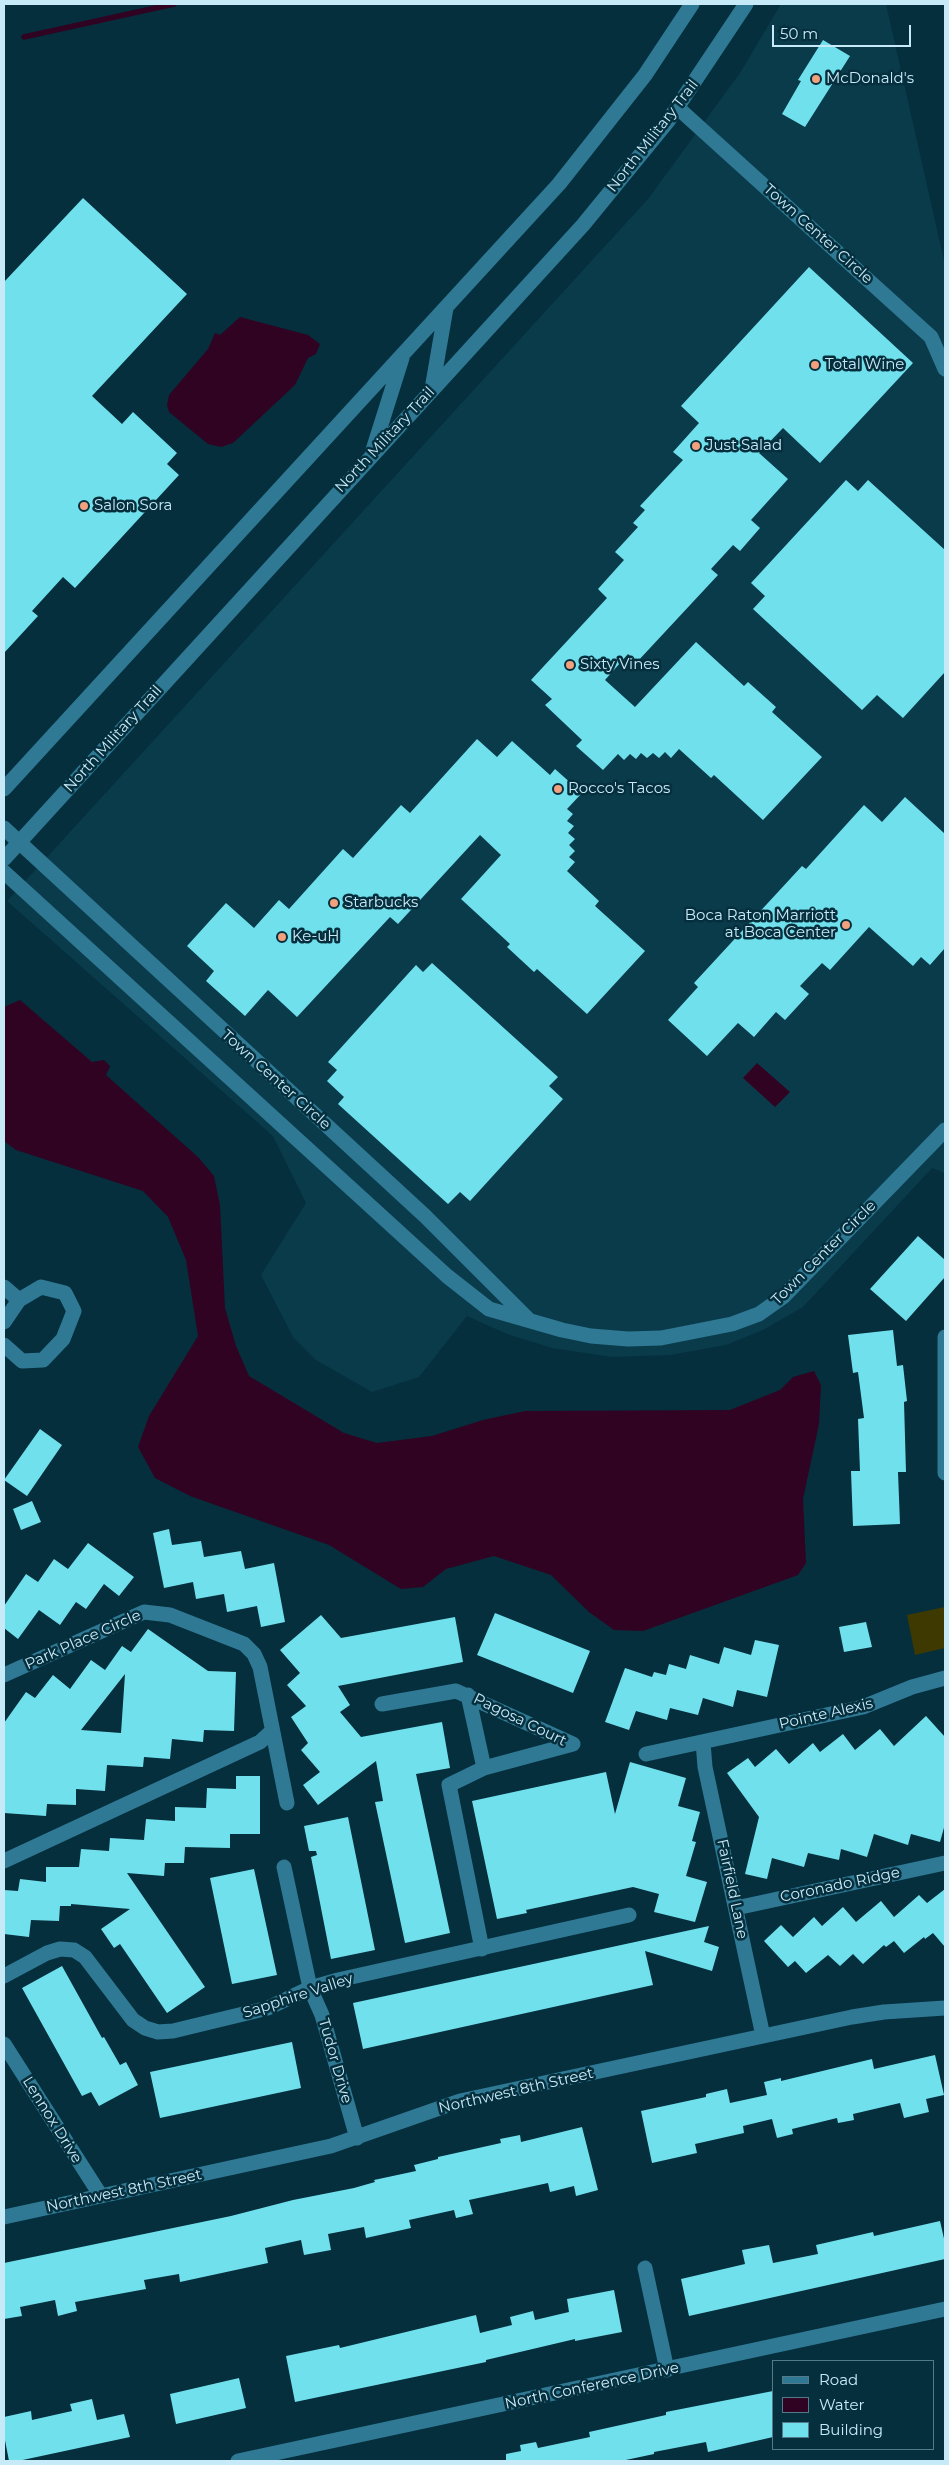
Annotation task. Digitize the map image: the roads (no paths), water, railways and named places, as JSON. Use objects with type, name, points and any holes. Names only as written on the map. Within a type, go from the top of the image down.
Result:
[{"type":"street","points":[[4,789],[558,184],[603,130],[692,4]]},
{"type":"street","name":"North Military Trail","points":[[4,859],[589,218],[678,108],[746,4]]},
{"type":"street","name":"Town Center Circle","points":[[678,108],[932,337],[945,369]]},
{"type":"street","points":[[432,389],[446,308]]},
{"type":"street","points":[[372,454],[403,354]]},
{"type":"street","name":"Town Center Circle","points":[[4,828],[426,1216],[530,1321]]},
{"type":"street","name":"Town Center Circle","points":[[4,872],[447,1276],[489,1308],[530,1321],[591,1336],[628,1339],[661,1338],[732,1324],[759,1314],[783,1297],[945,1130]]},
{"type":"street","points":[[4,1287],[18,1300]]},
{"type":"street","points":[[4,1322],[18,1300],[41,1287],[65,1294],[74,1312],[63,1339],[43,1360],[22,1361],[4,1345]]},
{"type":"street","points":[[945,1337],[945,1473]]},
{"type":"street","name":"Park Place Circle","points":[[4,1675],[144,1612],[158,1612],[244,1644],[254,1654],[260,1667],[287,1803]]},
{"type":"street","name":"Pointe Alexis","points":[[646,1754],[863,1707],[912,1687],[945,1678]]},
{"type":"street","name":"Pagosa Court","points":[[382,1704],[456,1691],[573,1744],[484,1768],[449,1785],[482,1949]]},
{"type":"street","name":"Pagosa Court","points":[[468,1695],[484,1768]]},
{"type":"street","points":[[4,1861],[260,1742],[272,1730]]},
{"type":"street","name":"Fairfield Lane","points":[[704,1742],[705,1767],[764,2036]]},
{"type":"street","name":"Coronado Ridge","points":[[736,1908],[945,1862]]},
{"type":"street","name":"Tudor Drive","points":[[284,1867],[310,1988],[322,2015],[357,2138]]},
{"type":"street","name":"Sapphire Valley","points":[[4,1976],[47,1953],[60,1949],[74,1950],[85,1957],[133,2020],[145,2028],[158,2032],[172,2031],[268,2008],[310,1988],[338,1980],[629,1915]]},
{"type":"street","name":"Northwest 8th Street","points":[[4,2217],[331,2146],[460,2101],[860,2015],[945,2008]]},
{"type":"street","name":"Lennox Drive","points":[[4,2044],[10,2065],[101,2196]]},
{"type":"street","points":[[645,2268],[668,2370]]},
{"type":"street","name":"North Conference Drive","points":[[244,2461],[945,2309]]},
{"type":"water","points":[[240,317],[308,335],[320,344],[316,354],[308,358],[295,385],[233,443],[221,447],[208,444],[169,412],[167,405],[169,395],[208,349],[215,333],[220,335]]},
{"type":"water","points":[[20,1000],[92,1062],[104,1060],[110,1066],[106,1075],[199,1158],[214,1176],[220,1205],[225,1308],[236,1346],[249,1376],[344,1433],[377,1443],[432,1436],[483,1420],[525,1411],[730,1410],[780,1390],[793,1377],[814,1371],[821,1385],[819,1424],[803,1499],[806,1563],[798,1575],[643,1631],[614,1630],[589,1612],[551,1575],[494,1556],[446,1569],[423,1587],[401,1589],[329,1545],[190,1496],[155,1478],[138,1447],[149,1416],[198,1336],[186,1260],[168,1217],[143,1191],[16,1150],[4,1141],[4,1007]]},
{"type":"water","points":[[757,1063],[790,1092],[775,1107],[743,1078]]},
{"type":"waterway","points":[[24,37],[174,4]]},
{"type":"place","name":"McDonald's","points":[[816,79]]},
{"type":"place","name":"Total Wine","points":[[815,365]]},
{"type":"place","name":"Just Salad","points":[[696,446]]},
{"type":"place","name":"Salon Sora","points":[[84,506]]},
{"type":"place","name":"Sixty Vines","points":[[570,665]]},
{"type":"place","name":"Rocco's Tacos","points":[[558,789]]},
{"type":"place","name":"Starbucks","points":[[334,903]]},
{"type":"place","name":"Boca Raton Marriott at Boca Center","points":[[846,925]]},
{"type":"place","name":"Ke-uH","points":[[282,937]]}]
